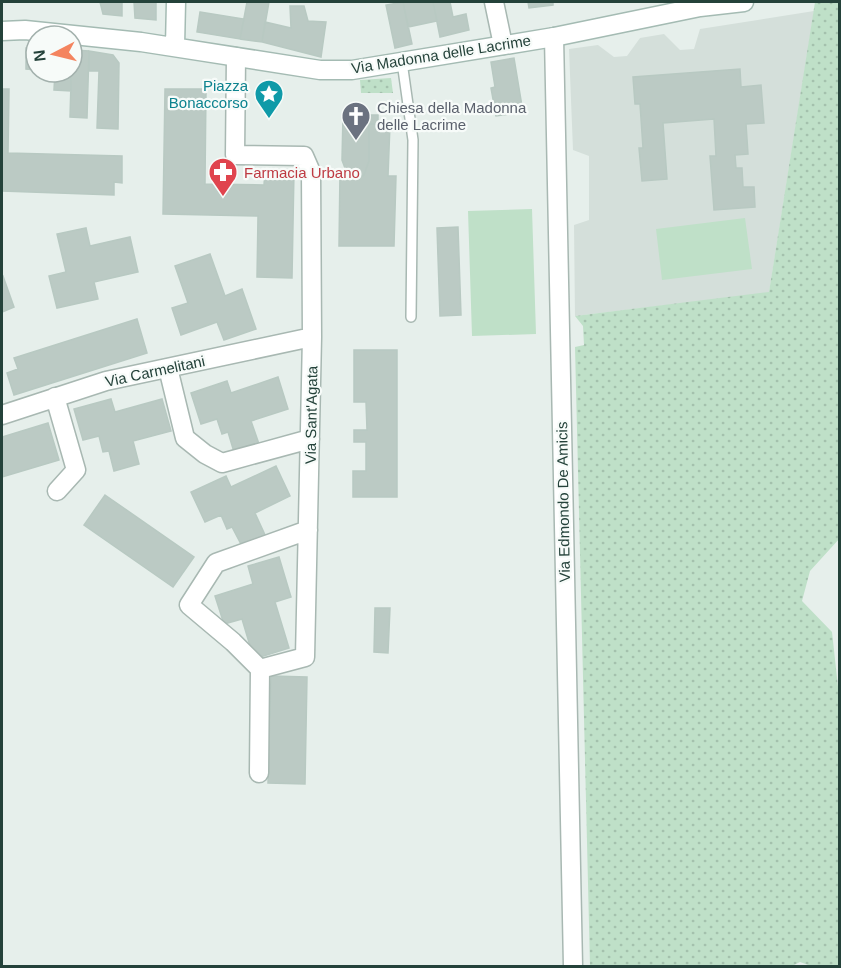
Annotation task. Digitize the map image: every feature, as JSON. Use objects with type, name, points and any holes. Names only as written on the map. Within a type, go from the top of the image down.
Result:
[{"type":"street","points":[[175,46],[176,2]]},
{"type":"street","points":[[494,2],[503,45]]},
{"type":"street","name":"Via Madonna delle Lacrime","points":[[2,31],[25,30],[175,46],[320,70],[352,70],[554,37],[706,4],[744,2]]},
{"type":"street","name":"Via Edmondo De Amicis","points":[[554,37],[573,966]]},
{"type":"street","name":"Via Sant'Agata","points":[[236,57],[235,155],[304,156],[311,172],[312,337],[305,657],[260,669]]},
{"type":"street","name":"Via Carmelitani","points":[[2,415],[106,381],[312,337]]},
{"type":"street","points":[[168,368],[185,438],[205,454],[222,463],[310,439]]},
{"type":"street","points":[[56,398],[76,471],[57,491]]},
{"type":"street","points":[[259,772],[260,669],[233,642],[189,605],[216,563],[308,530]]},
{"type":"lane","points":[[402,62],[413,140],[411,317]]},
{"type":"shaded area","points":[[814,11],[769,293],[575,316],[574,225],[589,220],[589,156],[573,150],[569,49],[598,45],[614,57],[627,56],[640,38],[664,34],[680,50],[694,49],[700,29]]},
{"type":"green space","points":[[815,2],[840,2],[840,538],[810,571],[802,601],[832,632],[840,705],[839,966],[811,966],[800,962],[792,966],[590,966],[575,347],[584,345],[583,326],[575,316],[769,292]]},
{"type":"green space","points":[[391,78],[393,93],[361,93],[360,80]]},
{"type":"green space","points":[[532,209],[536,334],[472,336],[468,211]]},
{"type":"green space","points":[[745,218],[752,269],[662,280],[656,229]]},
{"type":"building","points":[[100,2],[122,2],[122,16],[103,14]]},
{"type":"building","points":[[134,2],[156,2],[156,20],[135,18]]},
{"type":"building","points":[[247,2],[269,2],[262,42],[240,39]]},
{"type":"building","points":[[403,2],[433,2],[437,21],[408,27]]},
{"type":"building","points":[[403,2],[412,44],[395,48],[386,5]]},
{"type":"building","points":[[433,2],[450,2],[453,17],[466,14],[469,30],[440,37]]},
{"type":"building","points":[[528,2],[553,2],[553,5],[529,8]]},
{"type":"building","points":[[290,6],[304,6],[308,21],[326,22],[321,57],[262,42],[265,22],[291,28]]},
{"type":"building","points":[[200,12],[244,19],[240,39],[197,32]]},
{"type":"building","points":[[84,51],[89,51],[87,118],[70,117],[71,84],[84,84]]},
{"type":"building","points":[[89,51],[113,55],[119,63],[118,129],[97,128],[99,71],[89,71]]},
{"type":"building","points":[[514,58],[523,112],[496,116],[491,88],[495,87],[491,62]]},
{"type":"building","points":[[740,69],[741,87],[761,85],[764,123],[746,124],[748,154],[735,155],[736,168],[742,168],[743,187],[754,187],[755,207],[714,210],[710,156],[716,156],[714,119],[663,123],[667,179],[642,181],[639,148],[643,148],[640,104],[635,104],[633,77]]},
{"type":"building","points":[[54,84],[71,84],[71,91],[54,90]]},
{"type":"building","points":[[2,89],[9,89],[8,153],[122,156],[122,183],[114,182],[114,195],[2,191]]},
{"type":"building","points":[[165,89],[206,89],[205,184],[264,185],[265,170],[294,171],[292,278],[257,277],[258,216],[163,214]]},
{"type":"building","name":"Chiesa della Madonna delle Lacrime","points":[[343,115],[378,115],[378,124],[369,124],[369,161],[364,175],[359,178],[348,176],[342,160]]},
{"type":"building","points":[[369,124],[390,124],[388,176],[396,176],[394,246],[339,246],[340,172],[346,172],[348,176],[354,178],[364,175],[369,161]]},
{"type":"building","points":[[458,227],[461,315],[440,316],[437,228]]},
{"type":"building","points":[[86,228],[90,246],[130,237],[138,272],[94,282],[98,299],[57,308],[49,276],[66,272],[57,234]]},
{"type":"building","points":[[210,254],[225,296],[242,289],[256,329],[224,340],[217,322],[181,335],[172,308],[188,303],[175,266]]},
{"type":"building","points":[[2,277],[14,307],[2,312]]},
{"type":"building","points":[[137,319],[147,353],[14,395],[7,373],[18,369],[14,358]]},
{"type":"building","points":[[354,350],[397,350],[397,497],[353,497],[353,471],[366,471],[366,442],[354,442],[354,430],[367,430],[366,402],[354,402]]},
{"type":"building","points":[[278,377],[288,409],[251,421],[259,444],[234,452],[228,432],[222,434],[217,419],[201,424],[191,393],[227,381],[231,393]]},
{"type":"building","points":[[111,399],[115,412],[162,399],[171,431],[133,441],[139,464],[114,471],[109,451],[103,452],[99,436],[83,440],[74,409]]},
{"type":"building","points":[[48,423],[59,460],[2,477],[2,437]]},
{"type":"building","points":[[276,466],[290,496],[255,513],[265,535],[242,546],[232,527],[227,529],[221,515],[205,522],[191,492],[226,476],[231,487]]},
{"type":"building","points":[[105,495],[194,557],[173,587],[84,525]]},
{"type":"building","points":[[279,557],[291,597],[275,602],[289,648],[254,659],[242,619],[224,624],[215,596],[253,584],[248,566]]},
{"type":"building","points":[[375,608],[390,608],[388,653],[374,652]]},
{"type":"building","points":[[271,676],[307,677],[305,784],[268,783]]},
{"type":"place","name":"Piazza Bonaccorso","points":[[269,120]]},
{"type":"place","name":"Chiesa della Madonna delle Lacrime","points":[[356,142]]},
{"type":"place","name":"Farmacia Urbano","points":[[223,198]]}]
